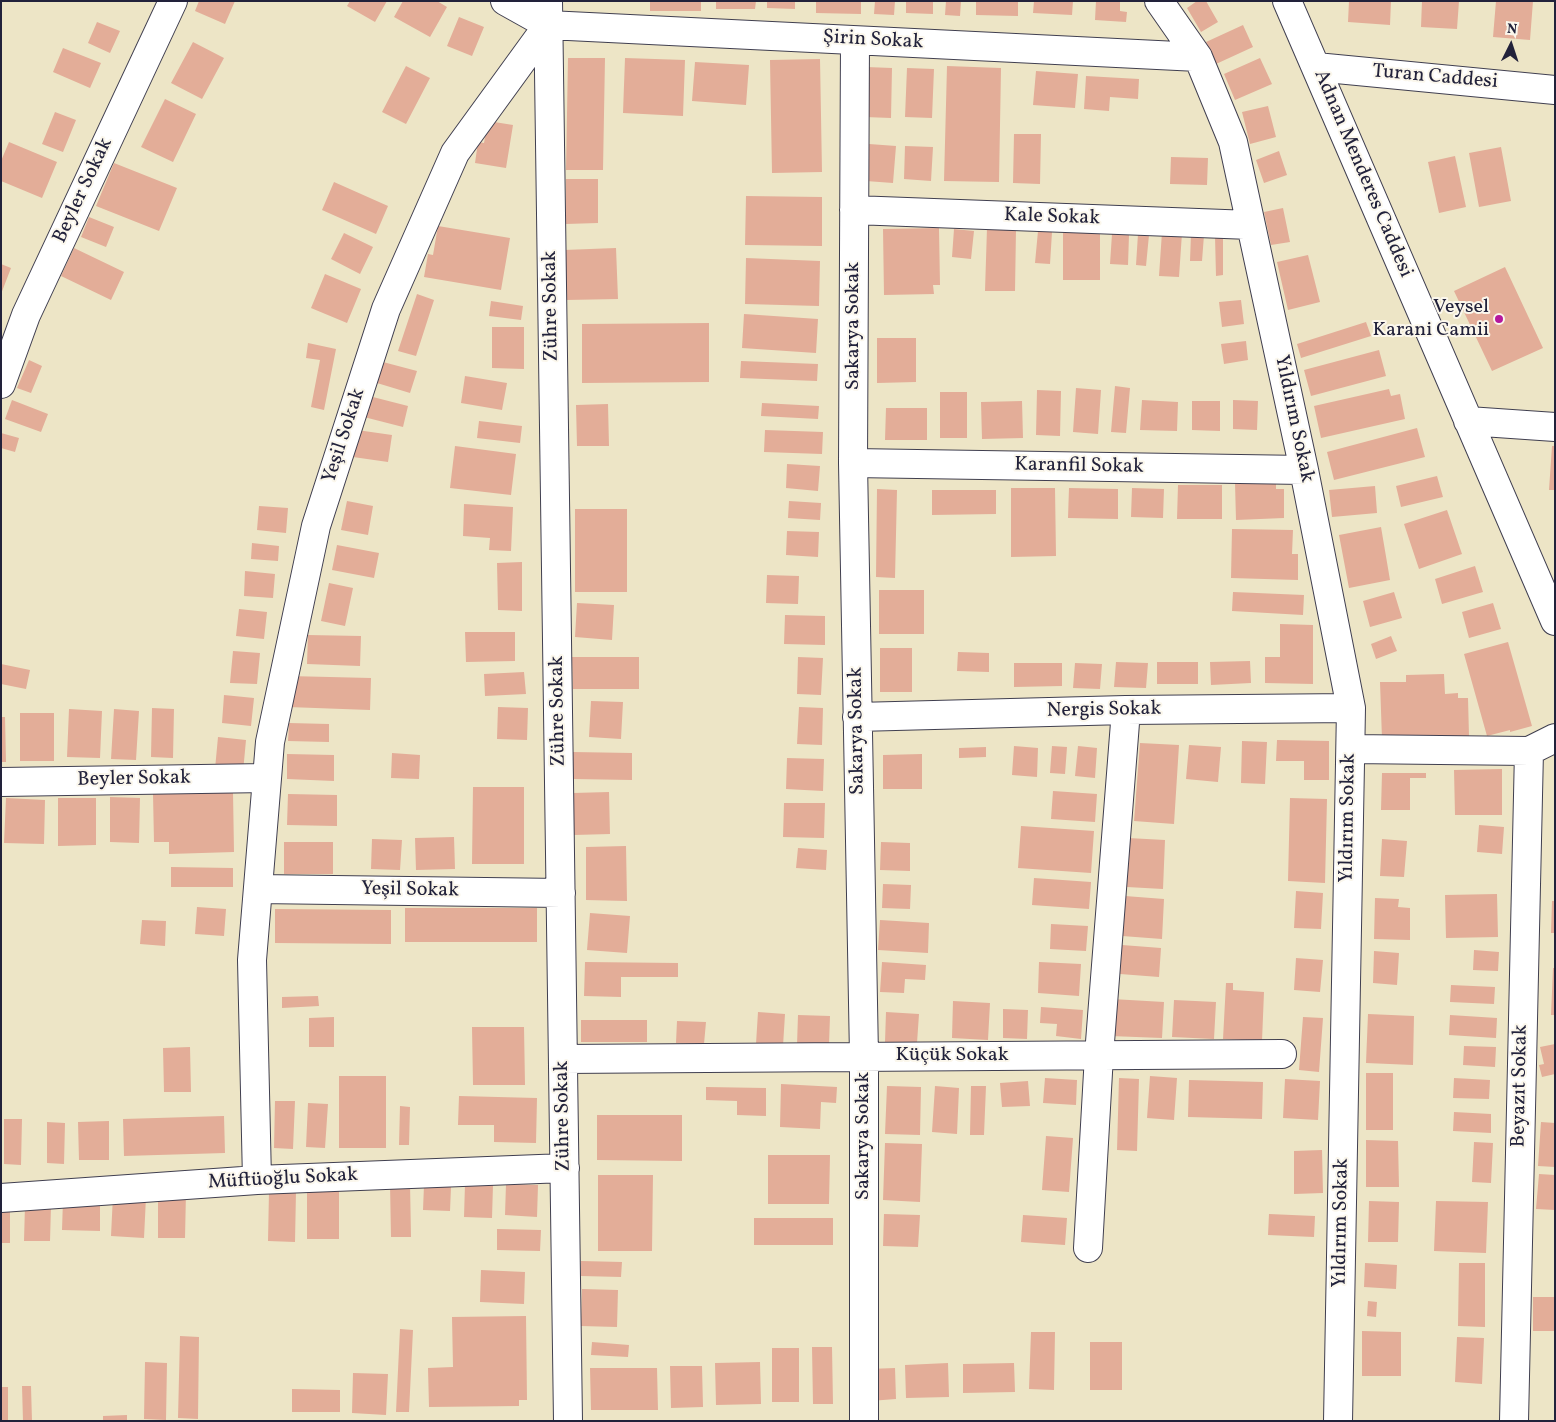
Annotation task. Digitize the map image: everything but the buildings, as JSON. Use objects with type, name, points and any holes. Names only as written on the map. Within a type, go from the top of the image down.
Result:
[{"type":"street","name":"Beyler Sokak","points":[[1,384],[26,315],[173,1]]},
{"type":"street","points":[[505,1],[548,13]]},
{"type":"street","name":"Yıldırım Sokak","points":[[1159,1],[1198,57],[1233,142],[1304,470],[1351,708],[1338,1421]]},
{"type":"street","name":"Adnan Menderes Caddesi","points":[[1287,1],[1555,621]]},
{"type":"street","name":"Şirin Sokak","points":[[548,13],[855,41],[1198,57]]},
{"type":"street","name":"Yeşil Sokak","points":[[257,1180],[252,960],[270,742],[316,526],[386,309],[455,153],[548,13]]},
{"type":"street","name":"Zühre Sokak","points":[[548,13],[568,1421]]},
{"type":"street","name":"Sakarya Sokak","points":[[855,41],[853,463],[864,1056],[864,1421]]},
{"type":"street","name":"Turan Caddesi","points":[[1316,67],[1555,90]]},
{"type":"street","name":"Kale Sokak","points":[[854,210],[1251,225]]},
{"type":"street","points":[[1468,421],[1555,427]]},
{"type":"street","name":"Karanfil Sokak","points":[[853,463],[1304,470]]},
{"type":"street","name":"Nergis Sokak","points":[[857,717],[1126,710],[1351,708]]},
{"type":"street","points":[[1088,1248],[1099,1055],[1126,710]]},
{"type":"street","points":[[1351,749],[1529,751],[1555,738]]},
{"type":"street","name":"Beyazıt Sokak","points":[[1514,1421],[1529,751]]},
{"type":"street","name":"Beyler Sokak","points":[[1,782],[267,778]]},
{"type":"street","name":"Yeşil Sokak","points":[[258,889],[561,893]]},
{"type":"street","name":"Küçük Sokak","points":[[563,1059],[1282,1054]]},
{"type":"street","name":"Müftüoğlu Sokak","points":[[1,1198],[257,1180],[565,1168]]},
{"type":"place","name":"Veysel Karani Camii","points":[[1499,319]]}]
